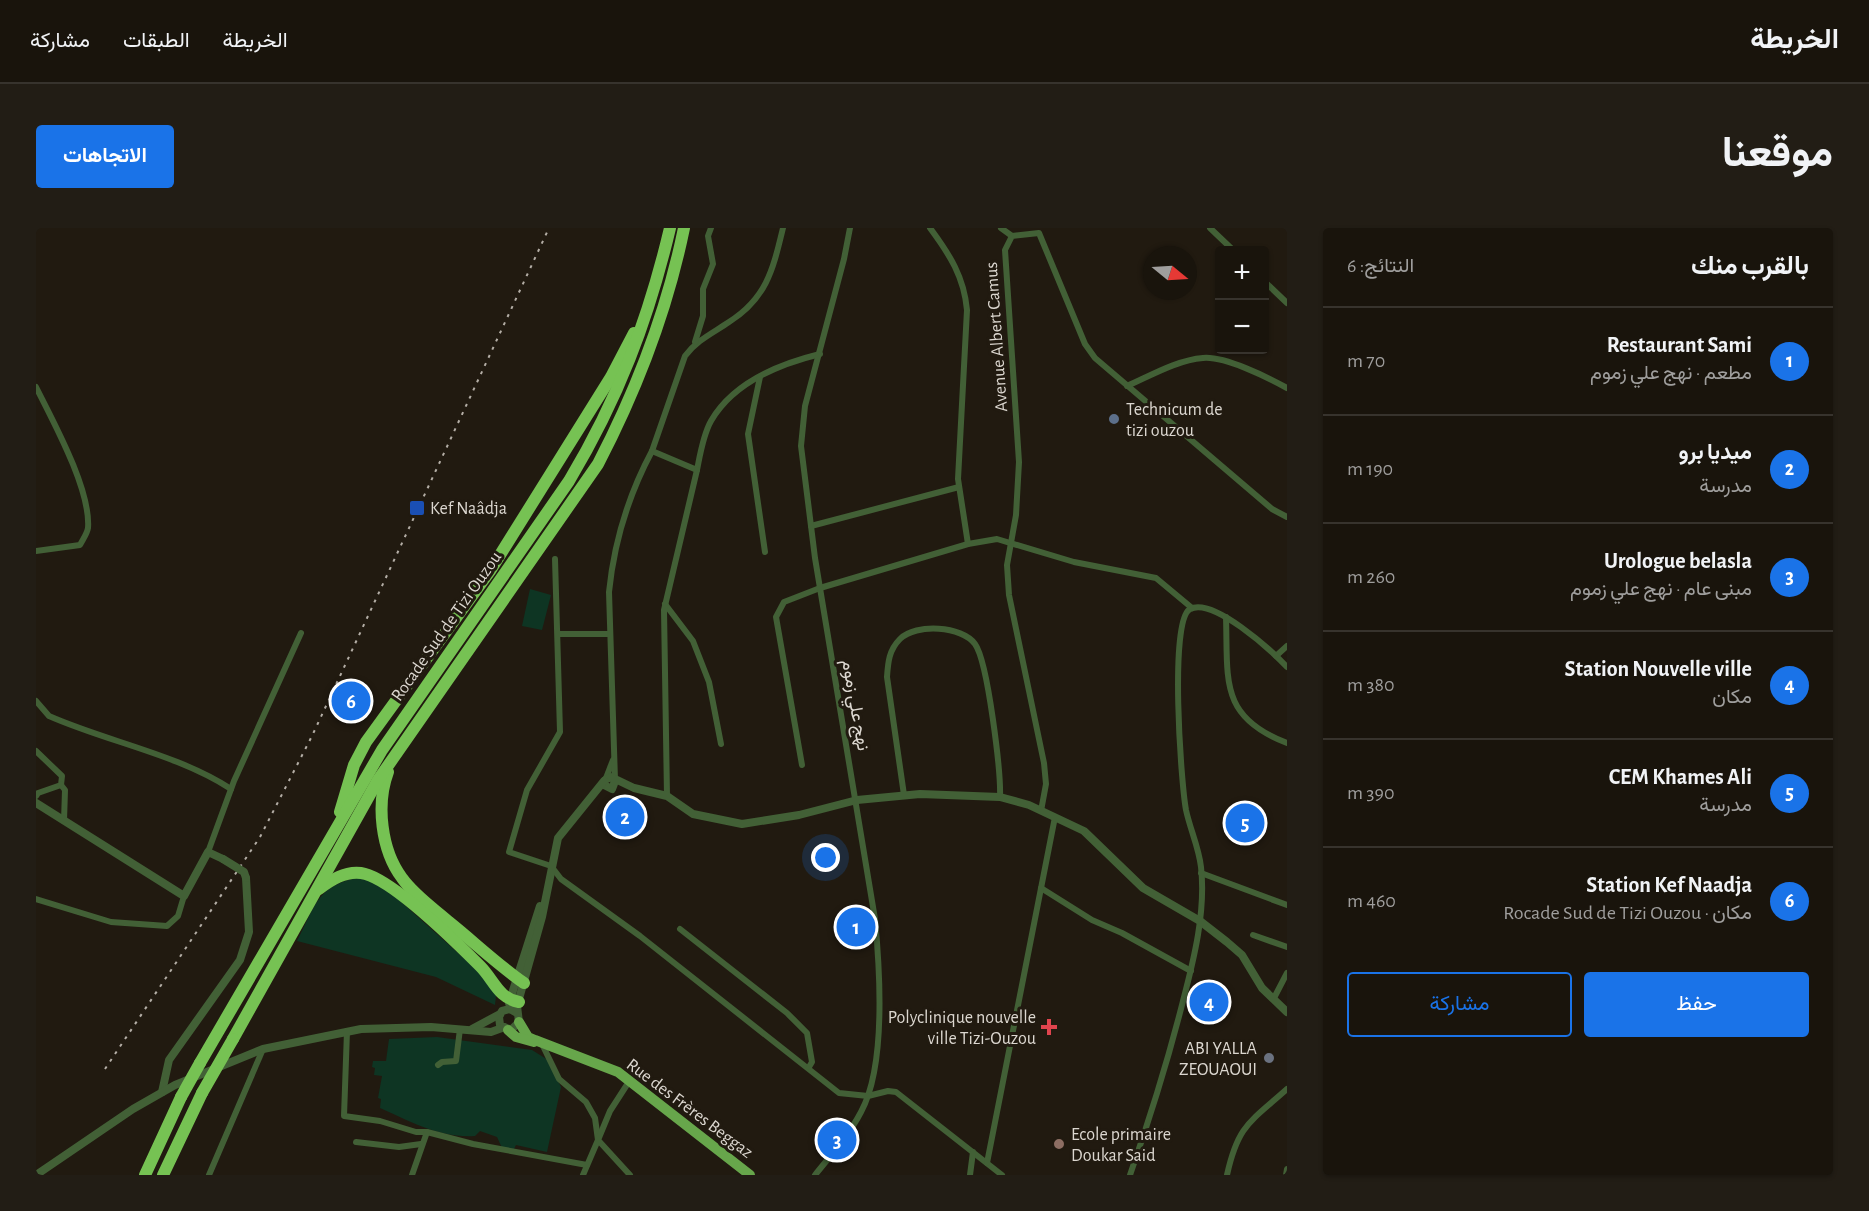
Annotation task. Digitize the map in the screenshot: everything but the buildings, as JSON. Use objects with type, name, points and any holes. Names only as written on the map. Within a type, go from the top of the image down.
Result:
[{"type":"highway","name":"Rocade Sud de Tizi Ouzou","points":[[145,1171],[181,1096],[337,825],[401,720],[574,473],[618,391],[654,290],[670,228]]},
{"type":"highway","name":"Rocade Sud de Tizi Ouzou","points":[[163,1175],[202,1093],[395,753],[598,464],[621,419],[656,331],[675,268],[684,228]]},
{"type":"highway","points":[[337,825],[354,765],[366,742],[490,570],[611,378],[654,290]]},
{"type":"highway","points":[[395,753],[382,797],[382,824],[391,856],[401,878],[420,897],[521,980]]},
{"type":"highway","points":[[315,891],[330,880],[348,874],[359,873],[382,880],[477,963],[511,1010]]},
{"type":"main road","points":[[511,1010],[528,1036],[542,1043]]},
{"type":"main road","name":"Rue des Frères Beggaz","points":[[505,1029],[516,1037],[542,1043],[596,1062],[630,1080],[750,1175]]},
{"type":"street","points":[[695,343],[703,316],[703,289],[712,264],[708,236],[711,228]]},
{"type":"street","points":[[505,1029],[499,1023],[511,1010],[521,980],[558,838],[591,797],[611,783],[615,754],[609,634],[611,572],[634,484],[652,451],[685,356],[695,343],[748,309],[766,286],[783,228]]},
{"type":"street","name":"نهج علي زموم","points":[[814,1175],[845,1137],[868,1096],[874,1071],[878,1023],[879,964],[857,800],[820,588],[801,446],[805,406],[850,228]]},
{"type":"street","points":[[930,228],[944,247],[965,287],[967,310],[960,487],[968,544]]},
{"type":"street","points":[[1000,228],[1012,236],[1038,233],[1085,344],[1095,358],[1272,509],[1287,517]]},
{"type":"street","points":[[1210,228],[1229,246]]},
{"type":"street","name":"Avenue Albert Camus","points":[[1012,236],[1005,250],[1019,462],[1016,514],[1007,565],[1009,595],[1044,763],[1046,784],[1041,811]]},
{"type":"street","points":[[1269,286],[1287,303]]},
{"type":"street","points":[[667,796],[665,604],[697,470],[711,422],[731,395],[791,361],[820,354]]},
{"type":"street","points":[[1127,386],[1185,362],[1203,358],[1236,366],[1287,388]]},
{"type":"street","points":[[760,377],[748,434],[765,552]]},
{"type":"street","points":[[36,387],[73,466],[87,513],[88,528],[80,545],[36,551]]},
{"type":"street","points":[[652,451],[697,470]]},
{"type":"street","points":[[811,526],[960,487]]},
{"type":"street","points":[[802,765],[776,617],[784,602],[820,588],[968,544],[997,539],[1010,541],[1074,562],[1156,578],[1192,608]]},
{"type":"street","points":[[555,559],[560,732],[527,790],[509,852],[551,866],[561,879],[640,936],[809,1067],[839,1093],[868,1096],[888,1091],[896,1092],[1002,1175]]},
{"type":"street","points":[[665,604],[693,641],[709,682],[720,744]]},
{"type":"street","points":[[1130,1175],[1174,1038],[1191,971],[1200,921],[1201,873],[1186,810],[1180,729],[1180,624],[1185,613],[1192,608],[1204,606],[1226,617],[1287,667]]},
{"type":"street","points":[[1226,617],[1228,680],[1232,700],[1251,723],[1271,737],[1287,743]]},
{"type":"street","points":[[904,795],[887,677],[888,661],[902,638],[911,632],[946,629],[958,630],[970,638],[982,657],[1001,777],[1000,797]]},
{"type":"street","points":[[36,899],[111,922],[167,926],[178,916],[184,896],[208,852],[231,789],[302,633]]},
{"type":"street","points":[[558,634],[609,634]]},
{"type":"street","points":[[1276,656],[1287,646]]},
{"type":"street","points":[[36,701],[49,716],[218,780],[231,789]]},
{"type":"street","points":[[36,752],[62,776],[61,785],[65,790],[64,821]]},
{"type":"street","points":[[611,783],[667,796],[693,814],[742,824],[799,815],[857,800],[904,795],[1000,797],[1041,811],[1084,831],[1143,888],[1200,921],[1242,955],[1262,988],[1287,1012]]},
{"type":"street","points":[[36,796],[38,793],[61,785]]},
{"type":"street","points":[[36,803],[184,896]]},
{"type":"street","points":[[987,1163],[1055,817]]},
{"type":"street","points":[[162,1092],[169,1060],[240,960],[249,932],[244,872],[208,852]]},
{"type":"street","points":[[1201,873],[1287,905]]},
{"type":"street","points":[[1041,888],[1092,920],[1122,933],[1191,971]]},
{"type":"street","points":[[680,929],[788,1013],[807,1033],[812,1062],[809,1067]]},
{"type":"street","points":[[1253,935],[1287,947]]},
{"type":"street","points":[[1274,998],[1287,973]]},
{"type":"street","points":[[36,1175],[162,1092],[204,1071],[263,1049],[347,1031],[393,1026],[492,1032],[514,1029],[511,1010]]},
{"type":"street","points":[[464,1030],[484,1024],[511,1010]]},
{"type":"street","points":[[438,1065],[442,1062],[456,1060],[464,1030]]},
{"type":"street","points":[[347,1031],[344,1116],[380,1120],[416,1132],[427,1132],[473,1144],[587,1165]]},
{"type":"street","points":[[542,1043],[559,1079],[585,1102],[595,1118],[598,1140],[630,1175]]},
{"type":"street","points":[[209,1175],[263,1049]]},
{"type":"street","points":[[583,1175],[610,1111],[630,1080]]},
{"type":"street","points":[[1227,1175],[1240,1133],[1287,1089]]},
{"type":"street","points":[[412,1175],[427,1132]]},
{"type":"street","points":[[356,1142],[399,1147],[421,1144]]},
{"type":"street","points":[[970,1175],[974,1152]]},
{"type":"street","points":[[1286,1175],[1287,1169]]},
{"type":"green space","points":[[530,589],[551,595],[542,630],[522,626]]},
{"type":"green space","points":[[361,877],[379,882],[486,978],[496,996],[495,1005],[436,977],[297,941],[314,907],[326,891],[335,885]]},
{"type":"green space","points":[[437,1037],[532,1050],[548,1060],[561,1087],[547,1152],[516,1145],[513,1151],[502,1148],[497,1137],[480,1131],[475,1136],[438,1132],[380,1108],[381,1099],[378,1098],[382,1076],[374,1075],[375,1068],[372,1067],[373,1061],[386,1061],[389,1039]]},
{"type":"railway","points":[[105,1069],[260,837],[312,736],[549,228]]},
{"type":"place","name":"Technicum de tizi ouzou","points":[[1114,419]]},
{"type":"place","name":"Kef Naâdja","points":[[417,508]]},
{"type":"place","name":"Station Kef Naadja","points":[[351,701]]},
{"type":"place","name":"ميديا برو","points":[[625,817]]},
{"type":"place","name":"CEM Khames Ali","points":[[1245,823]]},
{"type":"place","name":"Restaurant Sami","points":[[856,927]]},
{"type":"place","name":"Station Nouvelle ville","points":[[1209,1002]]},
{"type":"place","name":"Polyclinique nouvelle ville Tizi-Ouzou","points":[[1049,1027]]},
{"type":"place","name":"ABI YALLA ZEOUAOUI","points":[[1269,1058]]},
{"type":"place","name":"Urologue belasla","points":[[837,1140]]},
{"type":"place","name":"Ecole primaire Doukar Said","points":[[1059,1144]]}]
